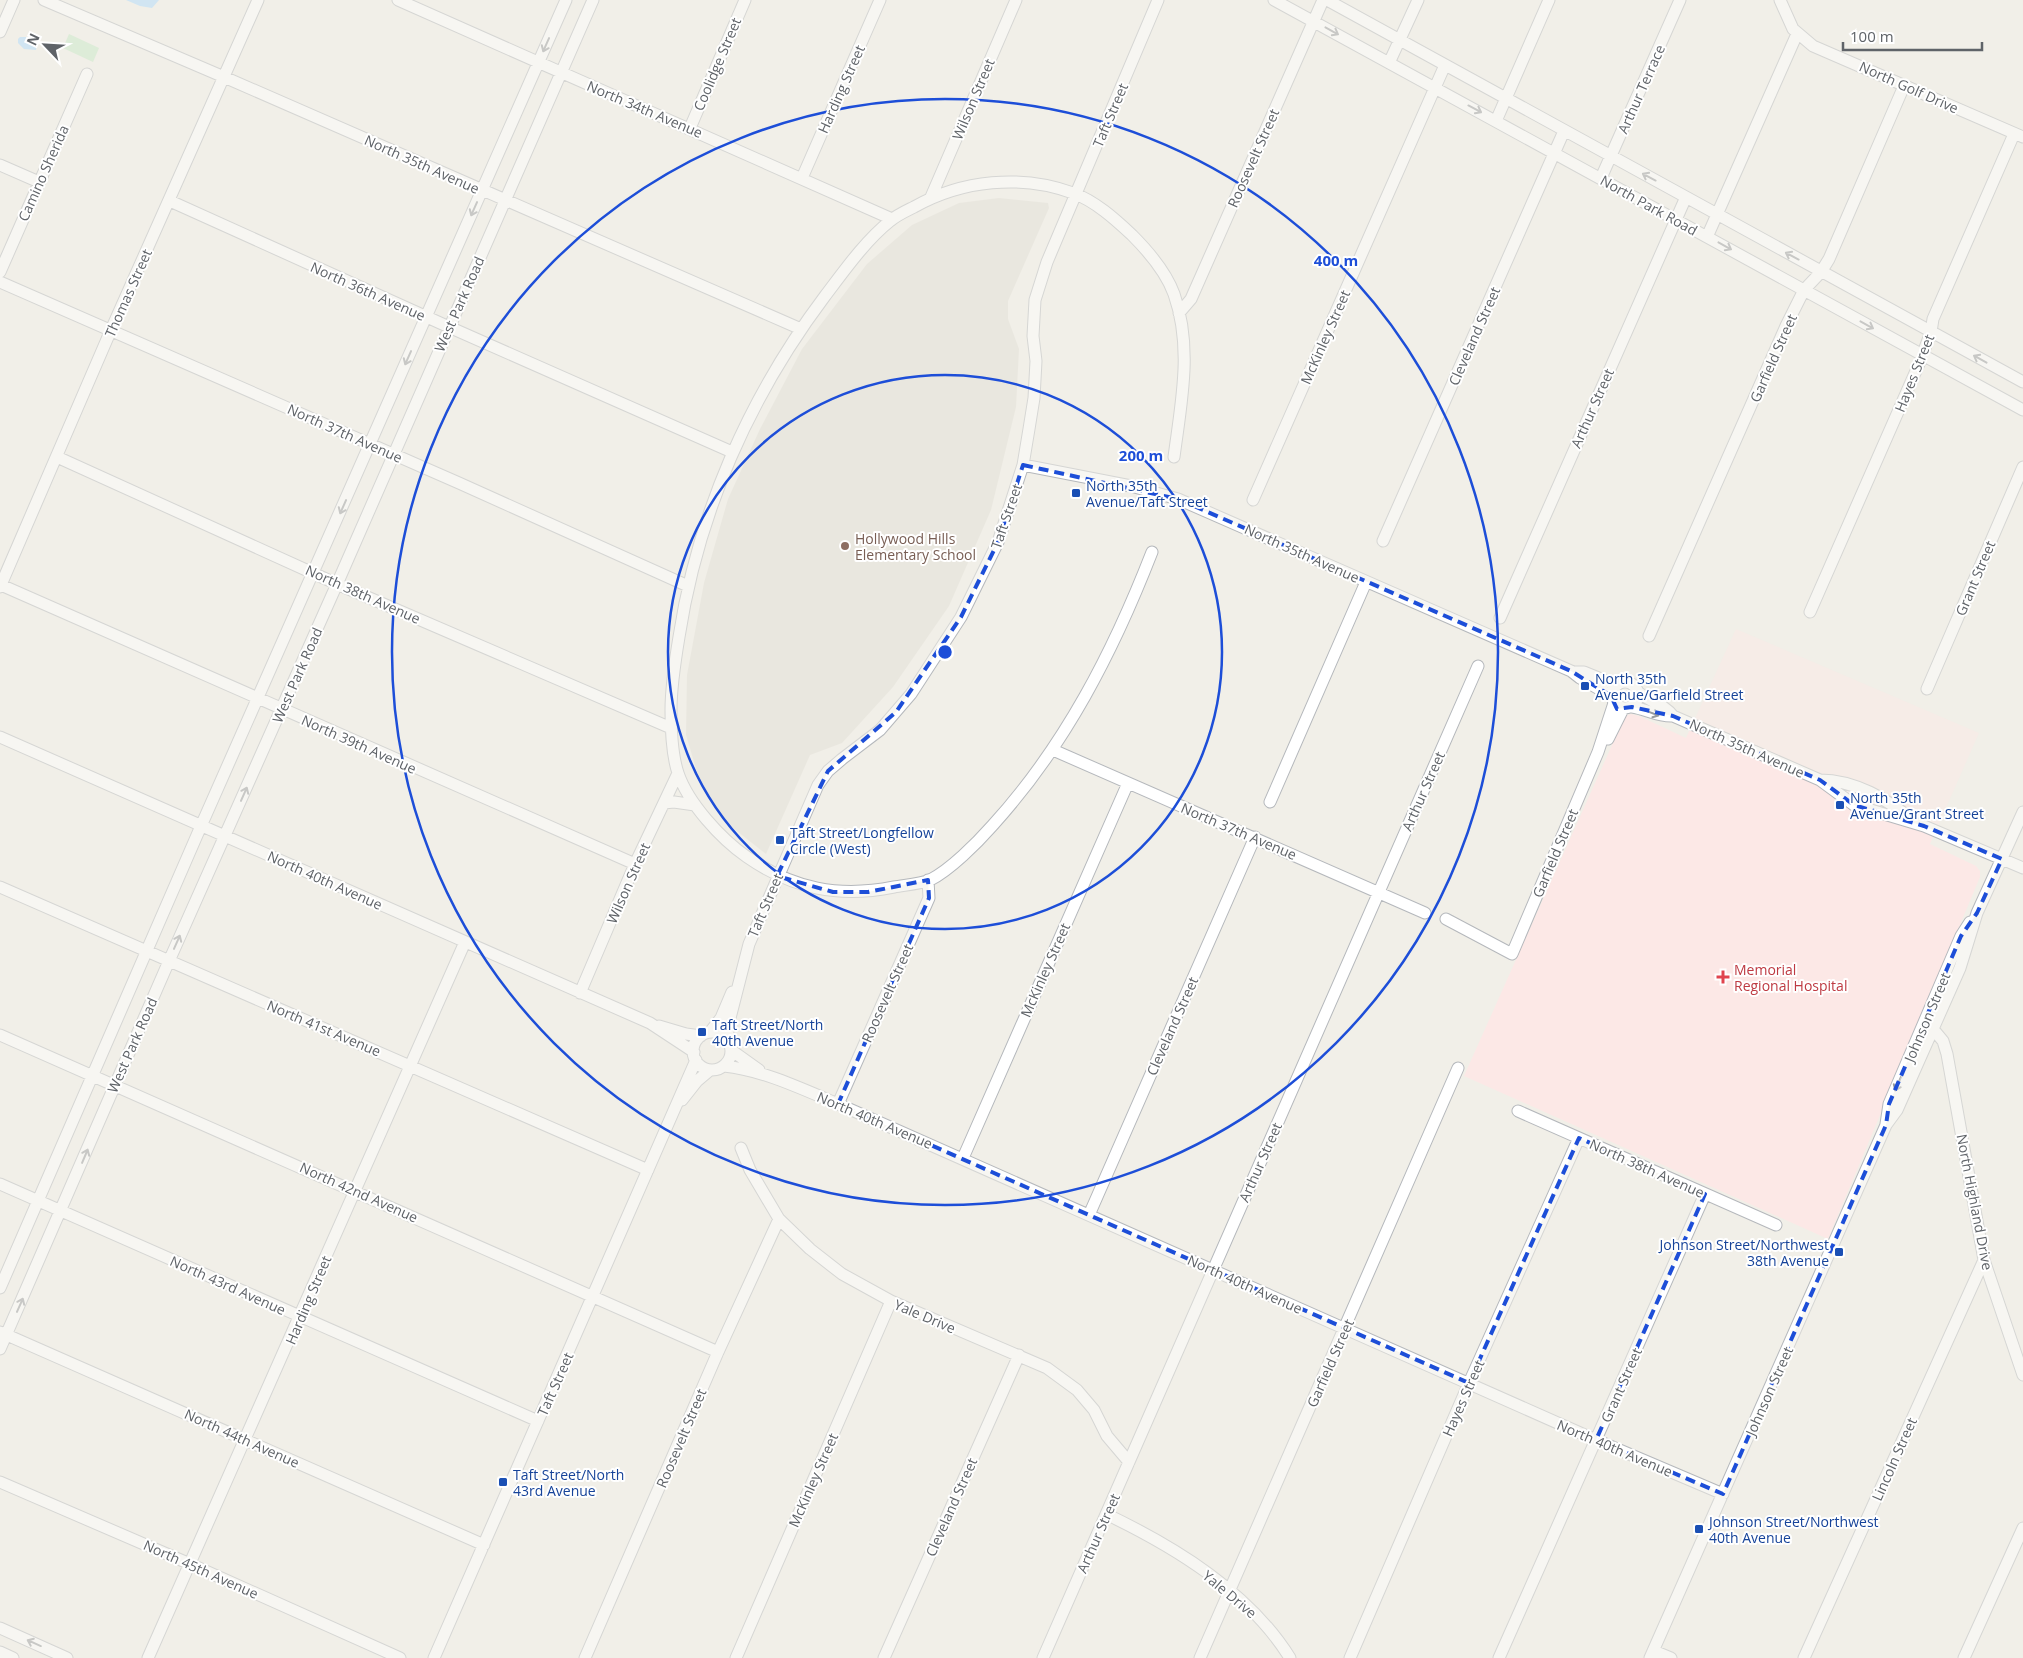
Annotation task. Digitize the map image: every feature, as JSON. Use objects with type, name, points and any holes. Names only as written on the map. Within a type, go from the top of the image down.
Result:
[{"type":"street","points":[[0,32],[14,0]]},
{"type":"street","name":"North 35th Avenue","points":[[44,0],[64,4],[482,191],[800,329]]},
{"type":"street","name":"Thomas Street","points":[[0,586],[111,330],[258,0]]},
{"type":"street","name":"North 34th Avenue","points":[[398,0],[413,3],[538,63],[690,128],[892,219]]},
{"type":"street","name":"West Park Road","points":[[0,1288],[146,951],[566,0]]},
{"type":"street","name":"West Park Road","points":[[0,1349],[3,1333],[61,1212],[115,1084],[593,0]]},
{"type":"street","name":"Coolidge Street","points":[[690,128],[745,0]]},
{"type":"street","name":"Harding Street","points":[[802,178],[880,0]]},
{"type":"street","name":"Wilson Street","points":[[931,197],[1016,0]]},
{"type":"street","name":"Taft Street","points":[[729,1045],[729,1022],[748,944],[810,802],[828,772],[880,730],[911,694],[961,617],[998,542],[1023,465],[1034,398],[1035,300],[1047,262],[1158,0]]},
{"type":"street","name":"Roosevelt Street","points":[[1179,313],[1191,299],[1323,0]]},
{"type":"street","name":"North Park Road","points":[[1327,0],[2023,382]]},
{"type":"street","points":[[1390,63],[1418,0]]},
{"type":"street","points":[[1496,121],[1549,0]]},
{"type":"street","name":"Arthur Terrace","points":[[1601,178],[1680,0]]},
{"type":"street","points":[[1708,237],[1797,34],[1790,24],[1780,0]]},
{"type":"street","name":"North Park Road","points":[[1281,2],[1434,88],[1555,152],[1675,220],[2023,410]]},
{"type":"street","name":"North Golf Drive","points":[[1797,34],[1818,48],[2019,136]]},
{"type":"street","name":"McKinley Street","points":[[1253,500],[1445,65]]},
{"type":"street","name":"Camino Sherida","points":[[0,272],[87,74]]},
{"type":"street","name":"Garfield Street","points":[[1649,636],[1786,326],[1804,290],[1821,272],[1829,259],[1904,86]]},
{"type":"street","name":"Cleveland Street","points":[[1383,541],[1564,131]]},
{"type":"street","name":"Hayes Street","points":[[1810,612],[1922,354],[1931,332],[1933,320],[2019,136]]},
{"type":"street","points":[[0,165],[39,182]]},
{"type":"street","points":[[1152,552],[1103,665],[1053,750],[1012,804],[977,842],[928,880],[868,892],[833,892],[778,876],[735,849],[716,830],[696,805],[678,773],[671,728],[670,703],[675,658],[688,586],[710,511],[732,452],[764,389],[800,329],[837,280],[871,240],[892,219],[931,197],[981,183],[1009,182],[1045,186],[1076,194],[1114,218],[1140,243],[1159,266],[1172,290],[1179,313],[1185,351],[1184,384],[1174,457]]},
{"type":"street","name":"Arthur Street","points":[[1500,618],[1686,197]]},
{"type":"street","name":"North 36th Avenue","points":[[170,201],[448,328],[732,452]]},
{"type":"street","name":"North 37th Avenue","points":[[0,282],[393,454],[688,586]]},
{"type":"street","name":"North 38th Avenue","points":[[57,457],[337,584],[671,728]]},
{"type":"street","name":"North 35th Avenue","points":[[1023,465],[1131,486],[1178,499],[1571,671],[1619,700],[1663,717],[1673,716]]},
{"type":"street","name":"Grant Street","points":[[1927,689],[2023,467]]},
{"type":"street","points":[[1270,802],[1366,582]]},
{"type":"street","name":"North 39th Avenue","points":[[0,586],[635,864]]},
{"type":"street","name":"Arthur Street","points":[[1043,1658],[1478,666]]},
{"type":"street","name":"North 35th Avenue","points":[[1619,700],[1620,683],[1629,682],[1645,698],[1666,708],[1673,716],[1820,780],[1854,805],[1916,823],[2023,868]]},
{"type":"street","name":"Garfield Street","points":[[1446,920],[1512,954],[1619,700],[1637,700],[1638,692]]},
{"type":"street","name":"North 40th Avenue","points":[[0,737],[650,1023],[686,1034],[705,1034]]},
{"type":"street","name":"North 37th Avenue","points":[[1053,750],[1425,913]]},
{"type":"street","name":"Wilson Street","points":[[580,993],[635,864],[678,773]]},
{"type":"street","name":"North 35th Avenue","points":[[1820,780],[1838,780],[1893,804],[1916,823]]},
{"type":"street","name":"McKinley Street","points":[[963,1158],[1128,783]]},
{"type":"street","points":[[664,803],[674,802],[696,805]]},
{"type":"street","name":"Johnson Street","points":[[1652,1654],[1886,1125],[1897,1110],[1960,968],[1977,913],[2023,812]]},
{"type":"street","name":"Cleveland Street","points":[[1089,1215],[1255,837]]},
{"type":"street","name":"Roosevelt Street","points":[[838,1104],[928,898],[928,880]]},
{"type":"street","name":"North 41st Avenue","points":[[0,887],[648,1170]]},
{"type":"street","name":"Johnson Street","points":[[1886,1125],[1889,1104],[1961,936],[1977,913]]},
{"type":"street","name":"Harding Street","points":[[148,1658],[301,1318],[354,1190],[465,942]]},
{"type":"street","name":"Taft Street","points":[[705,1034],[721,1018],[738,980]]},
{"type":"street","name":"North 40th Avenue","points":[[650,1023],[695,1056]]},
{"type":"street","name":"North Highland Drive","points":[[1933,1029],[1943,1041],[1947,1054],[1984,1260],[2023,1375]]},
{"type":"street","points":[[705,1034],[720,1034],[729,1045],[730,1059],[724,1066],[710,1070],[701,1066],[695,1056],[695,1044],[705,1034]]},
{"type":"street","name":"North 42nd Avenue","points":[[0,1035],[115,1084],[718,1352]]},
{"type":"street","name":"North 40th Avenue","points":[[729,1045],[766,1075]]},
{"type":"street","name":"Taft Street","points":[[434,1658],[648,1170],[695,1056]]},
{"type":"street","name":"North 40th Avenue","points":[[724,1066],[766,1075],[838,1104],[1596,1440],[1723,1494]]},
{"type":"street","name":"Garfield Street","points":[[1200,1658],[1458,1068]]},
{"type":"street","name":"Taft Street","points":[[674,1109],[697,1081],[710,1070]]},
{"type":"street","name":"North 38th Avenue","points":[[1518,1111],[1776,1225]]},
{"type":"street","name":"Hayes Street","points":[[1350,1658],[1469,1383],[1579,1138]]},
{"type":"street","name":"Yale Drive","points":[[741,1148],[750,1170],[779,1219],[810,1249],[842,1274],[891,1301],[1047,1368],[1077,1390],[1094,1410],[1107,1436],[1128,1462]]},
{"type":"street","name":"North 43rd Avenue","points":[[0,1184],[538,1421]]},
{"type":"street","name":"Grant Street","points":[[1499,1658],[1704,1194]]},
{"type":"street","name":"Roosevelt Street","points":[[586,1658],[718,1352],[779,1219]]},
{"type":"street","name":"Lincoln Street","points":[[1804,1658],[1984,1260]]},
{"type":"street","name":"McKinley Street","points":[[736,1658],[891,1301]]},
{"type":"street","name":"North 44th Avenue","points":[[3,1333],[484,1545]]},
{"type":"street","name":"Cleveland Street","points":[[884,1658],[1018,1355]]},
{"type":"street","name":"North 45th Avenue","points":[[0,1482],[400,1658]]},
{"type":"street","name":"Yale Drive","points":[[1106,1514],[1136,1528],[1199,1568],[1247,1605],[1282,1644],[1290,1658]]},
{"type":"street","points":[[1964,1658],[2023,1528]]},
{"type":"street","points":[[0,1628],[67,1658]]},
{"type":"street","points":[[0,1652],[14,1658]]},
{"type":"street","points":[[1652,1654],[1671,1658]]},
{"type":"highlighted area","points":[[1023,465],[1178,499],[1571,671],[1611,696],[1617,709],[1632,707],[1673,716],[1820,780],[1854,805],[1924,826],[2002,859],[1977,913],[1961,936],[1889,1104],[1886,1125],[1723,1494],[1596,1440],[1705,1194],[1579,1138],[1469,1383],[838,1104],[929,898],[928,880],[868,892],[833,892],[777,876],[828,771],[896,712],[961,617],[998,542]]},
{"type":"shaded area","name":"Hollywood Hills Elementary School","points":[[999,198],[1048,203],[1049,208],[1008,301],[1008,319],[1019,349],[1016,407],[991,510],[949,606],[893,687],[842,743],[810,755],[766,854],[728,824],[701,785],[686,735],[687,675],[704,583],[728,499],[760,429],[802,349],[867,264],[912,225],[959,203]]},
{"type":"shaded area","name":"Memorial Regional Hospital","points":[[1736,629],[1979,733],[1930,844],[1976,866],[1980,871],[1980,877],[1828,1239],[1464,1076],[1625,716],[1631,714],[1639,716],[1686,738]]},
{"type":"green space","points":[[69,34],[99,48],[93,62],[63,48]]},
{"type":"water","points":[[126,0],[159,0],[152,8],[140,6]]},
{"type":"water","points":[[20,37],[29,37],[37,44],[36,50],[24,49],[18,43]]},
{"type":"place","name":"North 35th Avenue/Taft Street","points":[[1076,493]]},
{"type":"place","name":"Hollywood Hills Elementary School","points":[[845,546]]},
{"type":"place","name":"North 35th Avenue/Garfield Street","points":[[1585,686]]},
{"type":"place","name":"North 35th Avenue/Grant Street","points":[[1840,805]]},
{"type":"place","name":"Taft Street/Longfellow Circle (West)","points":[[780,840]]},
{"type":"place","name":"Memorial Regional Hospital","points":[[1723,977]]},
{"type":"place","name":"Taft Street/North 40th Avenue","points":[[702,1032]]},
{"type":"place","name":"Johnson Street/Northwest 38th Avenue","points":[[1839,1252]]},
{"type":"place","name":"Taft Street/North 43rd Avenue","points":[[503,1482]]},
{"type":"place","name":"Johnson Street/Northwest 40th Avenue","points":[[1699,1529]]}]
